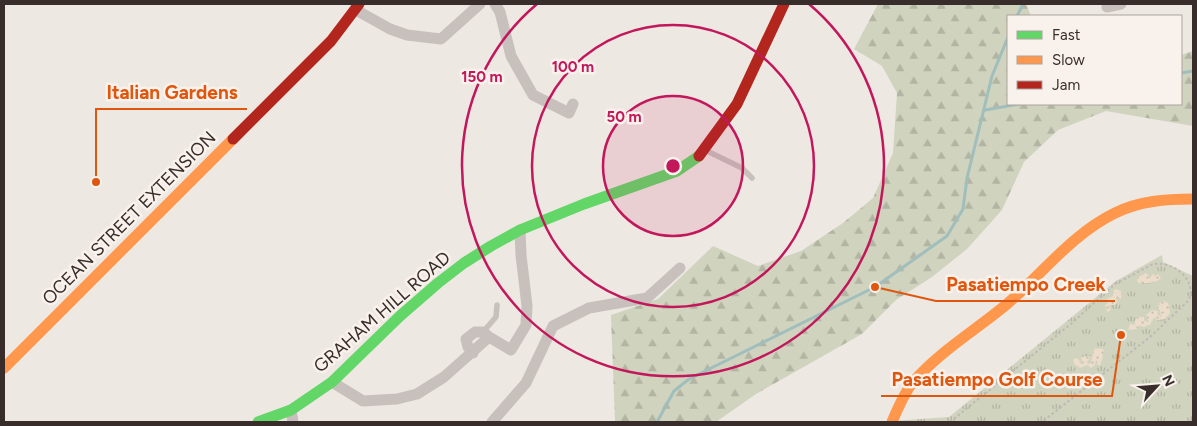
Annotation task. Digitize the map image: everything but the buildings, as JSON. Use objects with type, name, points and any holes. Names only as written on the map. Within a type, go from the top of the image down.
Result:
[{"type":"street","points":[[358,7],[390,29],[407,35],[441,39],[480,4]]},
{"type":"street","points":[[495,4],[500,12],[511,56],[533,95],[569,113],[572,104]]},
{"type":"street","name":"GRAHAM HILL ROAD","points":[[258,422],[291,410],[332,382],[400,316],[464,263],[520,230],[584,204],[677,171],[702,154],[737,104],[784,4]]},
{"type":"street","points":[[1108,7],[1122,4]]},
{"type":"street","name":"OCEAN STREET EXTENSION","points":[[4,368],[331,41],[358,7]]},
{"type":"street","points":[[892,422],[912,384],[938,356],[1008,302],[1089,228],[1113,213],[1146,202],[1175,199],[1193,200]]},
{"type":"street","points":[[332,382],[363,401],[398,399],[417,394],[444,378],[473,352],[486,334],[511,350],[526,325],[527,306],[520,230]]},
{"type":"street","points":[[492,422],[526,382],[554,326],[589,308],[648,298],[680,268]]},
{"type":"street","points":[[291,410],[293,422]]},
{"type":"lane","points":[[705,150],[742,168],[752,178]]},
{"type":"lane","points":[[486,334],[496,317],[497,304]]},
{"type":"path","points":[[950,422],[1072,323],[1115,284],[1153,264],[1159,263],[1184,275],[1190,283],[1192,293],[1189,300],[1150,337],[1042,422]]},
{"type":"green space","points":[[878,4],[1026,4],[1031,15],[1007,15],[1007,105],[1182,105],[1182,55],[1193,51],[1193,126],[1106,111],[1058,130],[1024,162],[1002,210],[967,249],[932,277],[896,300],[862,334],[756,394],[716,422],[615,422],[611,315],[658,299],[713,246],[758,266],[801,251],[843,223],[873,198],[893,153],[897,93],[882,66],[854,49]]},
{"type":"green space","points":[[1162,255],[1163,262],[1193,276],[1193,422],[891,422],[949,417],[1116,281]]},
{"type":"sand","points":[[1146,273],[1149,276],[1147,278],[1151,278],[1153,274],[1156,276],[1158,274],[1161,278],[1153,282],[1138,283],[1137,278]]},
{"type":"sand","points":[[1116,289],[1121,291],[1121,299],[1116,297],[1118,301],[1115,305],[1109,305],[1111,310],[1107,312],[1105,305],[1108,303],[1107,299],[1113,296],[1113,291]]},
{"type":"sand","points":[[1164,301],[1168,303],[1170,313],[1165,319],[1157,320],[1154,317],[1151,324],[1144,327],[1139,325],[1138,329],[1128,330],[1130,324],[1135,325],[1135,320],[1138,317],[1144,317],[1144,321],[1149,322],[1146,315],[1152,310],[1158,311],[1157,314],[1161,317],[1160,310],[1156,307]]},
{"type":"sand","points":[[1096,348],[1103,349],[1104,352],[1100,365],[1097,365],[1098,362],[1096,360],[1095,365],[1091,368],[1087,365],[1080,368],[1075,365],[1073,360],[1077,357],[1081,364],[1083,363],[1081,357],[1090,356],[1087,362],[1088,364],[1091,363]]},
{"type":"waterway","points":[[1018,15],[1023,4]]},
{"type":"waterway","points":[[657,422],[674,391],[689,379],[875,287],[947,236],[963,209],[967,178],[992,76],[1007,39]]},
{"type":"waterway","points":[[1182,73],[1193,71]]},
{"type":"waterway","points":[[985,110],[1013,105]]},
{"type":"traffic: fast","points":[[258,422],[291,410],[332,382],[400,316],[438,283],[464,263],[491,246],[520,230],[584,204],[677,171],[699,156]]},
{"type":"traffic: slow","points":[[4,368],[233,139]]},
{"type":"traffic: slow","points":[[892,422],[901,401],[913,382],[935,360],[1007,304],[1085,232],[1115,213],[1143,203],[1193,199]]},
{"type":"traffic: jam","points":[[233,139],[331,41],[359,4]]},
{"type":"traffic: jam","points":[[699,156],[737,104],[784,4]]},
{"type":"place","name":"Italian Gardens","points":[[96,182]]},
{"type":"place","name":"Pasatiempo Creek","points":[[875,287]]},
{"type":"place","name":"Pasatiempo Golf Course","points":[[1121,335]]}]
